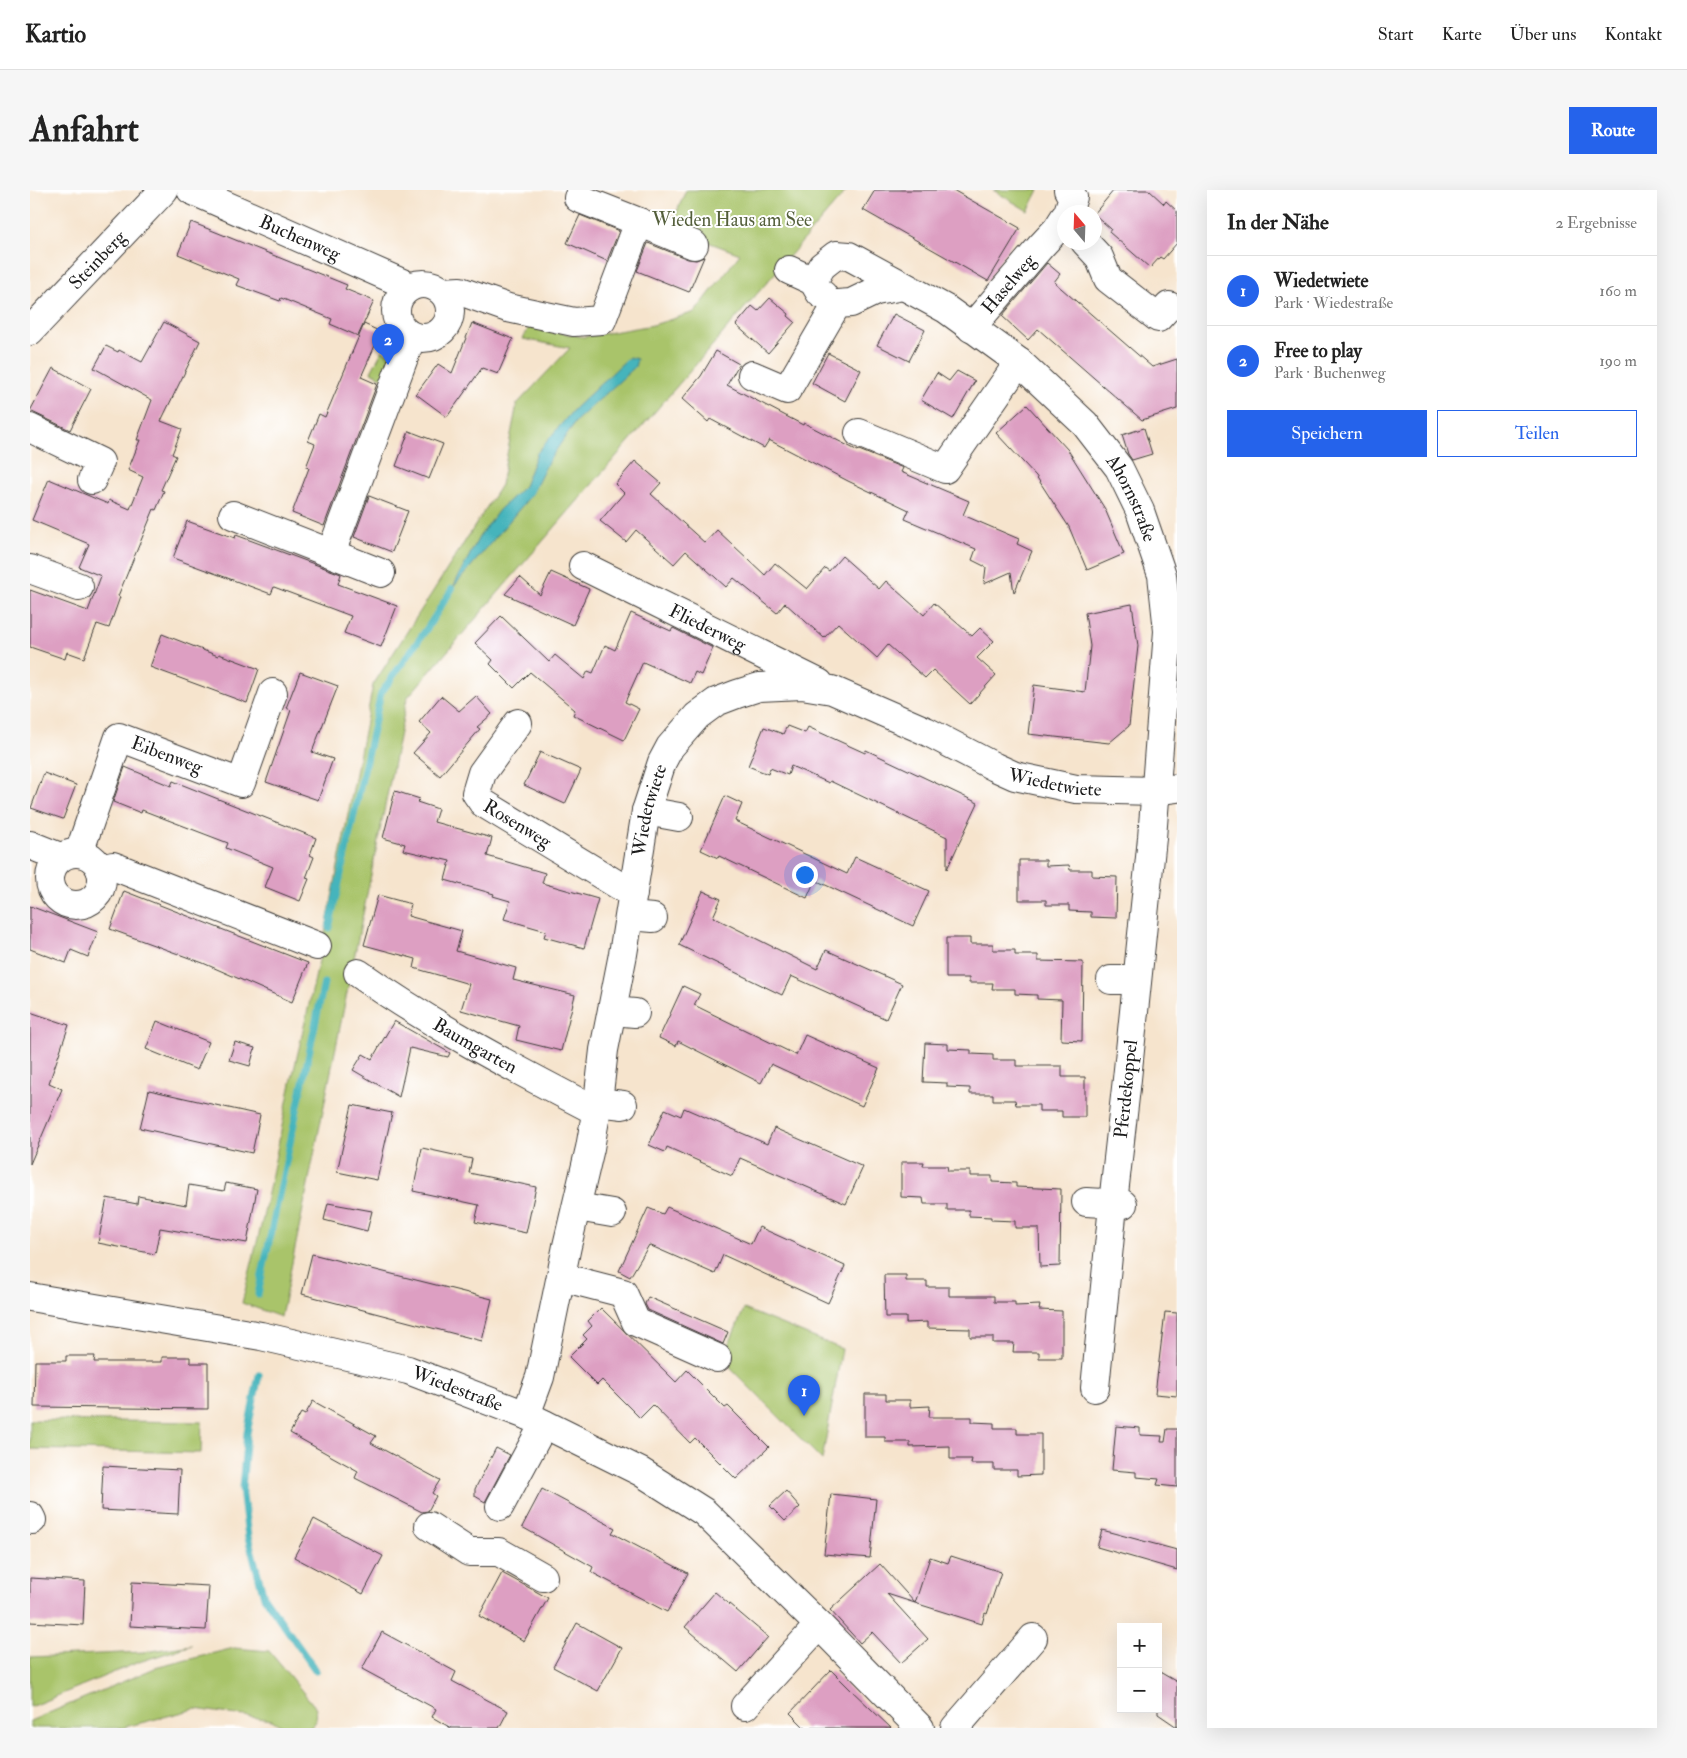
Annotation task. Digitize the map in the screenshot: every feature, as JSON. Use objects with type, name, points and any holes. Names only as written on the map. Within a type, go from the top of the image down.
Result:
[{"type":"street","name":"Steinberg","points":[[33,324],[164,190]]},
{"type":"street","name":"Buchenweg","points":[[191,190],[409,286],[427,283],[436,286],[443,292]]},
{"type":"street","name":"Haselweg","points":[[1068,190],[1073,197],[1070,205]]},
{"type":"street","points":[[578,198],[694,245]]},
{"type":"street","points":[[409,286],[401,293],[396,302],[397,322],[403,330],[412,336],[422,338],[433,336],[442,330],[448,321],[450,310],[448,300],[443,292],[460,290],[508,308],[574,322],[602,320],[640,222]]},
{"type":"street","name":"Haselweg","points":[[971,328],[1057,230]]},
{"type":"street","points":[[1093,250],[1099,257],[1108,279],[1158,318],[1169,306]]},
{"type":"street","name":"Ahornstraße","points":[[837,304],[820,293],[801,276],[822,266],[836,256],[849,256],[946,309],[1019,362],[1085,424],[1119,468],[1140,510],[1162,575],[1168,631],[1166,789]]},
{"type":"street","points":[[752,376],[787,390],[837,304],[851,303],[876,291],[903,286]]},
{"type":"street","points":[[330,553],[412,336]]},
{"type":"street","points":[[859,433],[954,476],[1019,362]]},
{"type":"street","points":[[30,428],[100,462],[92,480]]},
{"type":"street","points":[[233,516],[382,573]]},
{"type":"street","name":"Fliederweg","points":[[583,566],[788,666],[832,690]]},
{"type":"street","points":[[30,568],[79,587]]},
{"type":"street","name":"Wiedetwiete","points":[[500,1506],[535,1420],[540,1377],[561,1277],[577,1207],[606,1106],[604,1050],[623,1012],[639,910],[646,811],[662,762],[670,746],[697,716],[716,702],[744,692],[774,686],[802,685],[832,690],[926,731],[1016,776],[1076,789],[1166,789]]},
{"type":"street","name":"Eibenweg","points":[[100,869],[102,878],[100,888],[95,897],[87,903],[78,905],[68,904],[59,900],[49,883],[53,864],[70,855],[119,737],[242,782],[273,693]]},
{"type":"street","name":"Rosenweg","points":[[518,723],[482,773],[476,793],[483,803],[639,910]]},
{"type":"street","name":"Pferdekoppel","points":[[1095,1388],[1095,1274],[1118,1203],[1124,980],[1147,892],[1166,789]]},
{"type":"street","points":[[646,811],[679,817]]},
{"type":"street","points":[[30,845],[70,855],[88,855],[100,869],[113,866],[318,946]]},
{"type":"street","name":"Baumgarten","points":[[358,973],[377,997],[500,1071],[606,1106]]},
{"type":"street","points":[[1086,1202],[1118,1203]]},
{"type":"street","points":[[577,1207],[612,1213]]},
{"type":"street","points":[[561,1277],[623,1293],[636,1322],[717,1358]]},
{"type":"street","name":"Wiedestraße","points":[[30,1297],[261,1336],[408,1370],[535,1420],[641,1472],[704,1512],[820,1625],[920,1728]]},
{"type":"street","points":[[429,1526],[469,1552],[499,1552],[543,1577]]},
{"type":"street","points":[[746,1706],[820,1625]]},
{"type":"street","points":[[955,1728],[1033,1638]]},
{"type":"green space","name":"Wieden Haus am See","points":[[686,190],[847,190],[407,698],[281,1317],[242,1303],[262,1222],[324,939],[373,685],[501,485],[517,404],[570,348],[523,339],[529,327],[584,337],[653,325],[695,312],[740,254],[670,228]]},
{"type":"green space","points":[[993,190],[1039,190],[1028,211]]},
{"type":"green space","points":[[382,351],[403,359],[394,383],[371,372]]},
{"type":"green space","points":[[744,1309],[842,1349],[822,1460],[731,1369],[726,1351]]},
{"type":"green space","points":[[30,1420],[202,1422],[201,1453],[30,1449]]},
{"type":"green space","points":[[192,1645],[139,1662],[30,1707],[30,1657],[145,1652]]},
{"type":"green space","points":[[234,1648],[269,1651],[316,1708],[315,1721],[311,1728],[284,1728],[272,1720],[195,1709],[121,1728],[30,1728],[30,1721],[155,1668]]},
{"type":"water","points":[[629,357],[637,359],[635,367],[576,421],[548,462],[532,494],[452,589],[479,537],[499,510],[524,486],[537,453],[574,409]]},
{"type":"building","points":[[875,190],[953,190],[1020,228],[988,281],[863,210]]},
{"type":"building","points":[[1114,190],[1149,190],[1164,204],[1166,201],[1177,211],[1177,243],[1163,259],[1160,257],[1150,268],[1109,232],[1111,229],[1102,221],[1102,205]]},
{"type":"building","points":[[580,215],[619,231],[607,261],[567,243]]},
{"type":"building","points":[[191,222],[347,285],[345,289],[374,301],[358,336],[330,324],[332,319],[281,298],[280,301],[236,285],[239,279],[178,254]]},
{"type":"building","points":[[648,243],[688,259],[696,260],[704,257],[689,292],[637,271]]},
{"type":"building","points":[[1047,263],[1060,274],[1054,282],[1152,367],[1177,359],[1177,409],[1142,420],[1038,329],[1028,340],[1002,316]]},
{"type":"building","points":[[770,298],[789,314],[788,316],[795,322],[768,353],[736,325],[752,306],[758,311]]},
{"type":"building","points":[[894,314],[925,330],[909,361],[877,345]]},
{"type":"building","points":[[164,322],[200,341],[161,421],[182,429],[172,454],[176,456],[161,490],[164,491],[156,510],[154,509],[118,596],[120,597],[109,628],[97,624],[84,658],[67,652],[65,659],[30,647],[30,590],[88,611],[101,576],[79,567],[89,544],[32,520],[49,479],[108,504],[109,500],[130,509],[143,477],[128,470],[140,440],[137,440],[152,400],[94,368],[106,346],[118,352],[119,350],[142,362]]},
{"type":"building","points":[[472,323],[513,339],[498,374],[482,368],[447,417],[416,394],[438,364],[452,373]]},
{"type":"building","points":[[364,324],[381,332],[361,377],[377,384],[324,526],[292,513],[309,468],[306,467],[315,444],[308,441],[319,414],[325,417]]},
{"type":"building","points":[[716,351],[739,364],[727,385],[803,425],[804,423],[858,451],[903,468],[901,472],[969,501],[963,515],[1019,539],[1017,544],[1032,551],[1014,593],[1011,572],[984,584],[986,567],[972,560],[976,549],[905,519],[909,510],[769,440],[764,448],[710,419],[708,422],[682,399],[701,376]]},
{"type":"building","points":[[828,353],[861,370],[845,401],[812,383]]},
{"type":"building","points":[[53,368],[91,389],[70,430],[30,411]]},
{"type":"building","points":[[957,371],[975,381],[953,419],[921,400],[937,373],[949,381]]},
{"type":"building","points":[[1027,405],[1068,450],[1105,509],[1124,554],[1087,570],[1069,527],[1036,476],[996,433]]},
{"type":"building","points":[[1144,428],[1152,454],[1132,460],[1122,435]]},
{"type":"building","points":[[409,431],[443,444],[429,479],[396,466]]},
{"type":"building","points":[[635,461],[661,483],[651,494],[705,543],[717,530],[765,575],[775,563],[807,589],[825,568],[829,571],[842,556],[879,589],[886,581],[924,615],[934,603],[972,636],[980,628],[994,641],[977,658],[996,675],[970,704],[933,670],[925,678],[888,645],[877,658],[838,623],[824,638],[785,603],[777,613],[734,578],[726,587],[686,551],[674,564],[636,530],[626,542],[600,521],[624,493],[615,484]]},
{"type":"building","points":[[369,496],[408,511],[392,552],[354,537]]},
{"type":"building","points":[[187,521],[235,538],[236,535],[341,574],[338,584],[397,606],[381,647],[344,633],[351,616],[274,587],[271,594],[173,558]]},
{"type":"building","points":[[551,572],[589,589],[573,625],[505,594],[520,577],[540,595]]},
{"type":"building","points":[[1132,604],[1138,646],[1129,726],[1109,743],[1028,734],[1034,685],[1085,692],[1090,646],[1085,613]]},
{"type":"building","points":[[631,613],[671,631],[673,628],[713,648],[701,675],[695,672],[690,683],[643,662],[625,702],[639,709],[624,740],[573,715],[575,710],[530,672],[514,688],[490,664],[493,660],[475,643],[501,616],[549,662],[555,655],[584,679],[588,671],[593,673],[605,645],[615,650]]},
{"type":"building","points":[[162,634],[218,656],[219,654],[259,669],[247,703],[150,667]]},
{"type":"building","points":[[300,672],[338,686],[312,752],[333,759],[318,800],[266,782],[291,710],[286,708]]},
{"type":"building","points":[[441,696],[459,711],[476,696],[492,714],[477,727],[480,729],[440,776],[413,753],[431,733],[419,722]]},
{"type":"building","points":[[787,726],[805,733],[808,727],[865,753],[866,750],[978,803],[947,869],[947,837],[830,781],[829,783],[791,766],[788,775],[770,768],[768,774],[748,766],[764,727],[783,734]]},
{"type":"building","points":[[540,752],[581,770],[565,804],[524,785]]},
{"type":"building","points":[[125,767],[171,786],[173,781],[316,838],[310,855],[314,857],[306,878],[309,879],[300,901],[265,887],[273,867],[226,848],[228,843],[142,810],[141,813],[113,802]]},
{"type":"building","points":[[44,773],[76,785],[63,819],[31,808]]},
{"type":"building","points":[[395,791],[420,799],[417,802],[438,809],[434,822],[492,838],[487,856],[545,873],[542,883],[598,899],[584,948],[544,937],[546,931],[504,919],[510,901],[493,896],[494,894],[445,880],[450,861],[403,850],[405,844],[383,838]]},
{"type":"building","points":[[725,796],[742,804],[735,821],[847,874],[855,857],[929,891],[913,926],[815,880],[807,898],[719,856],[718,858],[701,850]]},
{"type":"building","points":[[1019,860],[1046,860],[1046,866],[1069,865],[1070,870],[1092,870],[1092,876],[1117,877],[1116,918],[1091,917],[1091,912],[1069,911],[1069,905],[1046,905],[1046,900],[1019,900]]},
{"type":"building","points":[[124,891],[308,963],[292,1002],[203,963],[110,929]]},
{"type":"building","points":[[703,891],[721,899],[713,917],[817,969],[826,950],[902,984],[886,1019],[791,976],[782,995],[679,945]]},
{"type":"building","points":[[378,895],[411,904],[408,916],[462,931],[456,951],[516,968],[513,980],[575,995],[561,1051],[516,1040],[519,1026],[461,1010],[469,984],[414,968],[416,959],[364,945]]},
{"type":"building","points":[[30,906],[98,932],[88,957],[71,950],[66,963],[30,949]]},
{"type":"building","points":[[946,938],[970,938],[970,944],[993,944],[993,950],[1015,950],[1015,955],[1038,955],[1038,961],[1083,962],[1082,1041],[1061,1040],[1062,1000],[1037,999],[1037,995],[1015,994],[1015,989],[992,989],[993,983],[969,983],[969,978],[946,978]]},
{"type":"building","points":[[683,986],[700,994],[694,1005],[796,1055],[805,1035],[879,1068],[862,1106],[771,1064],[761,1083],[678,1041],[676,1046],[659,1038]]},
{"type":"building","points":[[30,1012],[69,1025],[49,1083],[62,1089],[30,1164]]},
{"type":"building","points":[[157,1021],[209,1042],[197,1070],[146,1049]]},
{"type":"building","points":[[394,1021],[450,1053],[448,1057],[410,1048],[399,1097],[353,1070],[363,1054],[372,1059]]},
{"type":"building","points":[[235,1042],[255,1048],[250,1066],[229,1060]]},
{"type":"building","points":[[925,1043],[948,1044],[948,1049],[971,1050],[971,1054],[993,1055],[993,1060],[1016,1060],[1016,1066],[1062,1066],[1062,1077],[1085,1077],[1085,1117],[1062,1117],[1062,1111],[1039,1111],[1039,1105],[1016,1105],[1015,1100],[993,1100],[993,1094],[970,1094],[970,1088],[947,1087],[947,1083],[923,1082]]},
{"type":"building","points":[[149,1090],[260,1115],[252,1153],[140,1128]]},
{"type":"building","points":[[352,1105],[392,1113],[377,1180],[337,1172]]},
{"type":"building","points":[[684,1108],[767,1144],[774,1128],[863,1167],[846,1204],[740,1158],[732,1176],[667,1147],[665,1152],[649,1145],[665,1109],[681,1116]]},
{"type":"building","points":[[422,1148],[472,1159],[469,1173],[536,1187],[526,1233],[475,1222],[479,1205],[413,1191]]},
{"type":"building","points":[[901,1162],[924,1162],[923,1166],[947,1166],[948,1171],[970,1171],[970,1176],[992,1176],[992,1182],[1016,1183],[1016,1187],[1061,1189],[1060,1266],[1040,1267],[1039,1228],[1015,1228],[1015,1221],[991,1220],[991,1217],[969,1216],[969,1210],[947,1210],[947,1204],[924,1204],[923,1198],[901,1197]]},
{"type":"building","points":[[226,1183],[257,1189],[247,1243],[160,1228],[155,1254],[98,1243],[107,1198],[137,1204],[138,1196],[186,1205],[189,1185],[224,1191]]},
{"type":"building","points":[[328,1203],[372,1211],[367,1231],[324,1220]]},
{"type":"building","points":[[667,1207],[751,1244],[759,1227],[845,1266],[828,1303],[723,1255],[715,1274],[649,1245],[630,1277],[619,1271],[648,1208],[663,1214]]},
{"type":"building","points":[[312,1254],[492,1299],[482,1341],[302,1294]]},
{"type":"building","points":[[884,1275],[906,1275],[906,1281],[927,1281],[927,1287],[949,1287],[949,1296],[994,1296],[994,1302],[1015,1302],[1015,1306],[1040,1305],[1039,1310],[1062,1311],[1062,1358],[1039,1358],[1039,1352],[1013,1352],[1014,1343],[993,1343],[993,1337],[970,1337],[970,1329],[927,1328],[927,1322],[906,1323],[906,1317],[885,1317]]},
{"type":"building","points":[[648,1297],[728,1332],[723,1344],[648,1310],[645,1304]]},
{"type":"building","points":[[601,1308],[676,1382],[687,1370],[725,1408],[728,1406],[769,1447],[736,1479],[695,1438],[690,1443],[653,1405],[640,1418],[602,1380],[597,1385],[569,1357],[587,1339],[583,1335],[592,1326],[588,1321]]},
{"type":"building","points":[[1165,1312],[1177,1313],[1177,1396],[1155,1394]]},
{"type":"building","points":[[66,1356],[95,1356],[94,1362],[162,1362],[162,1357],[190,1357],[190,1363],[208,1363],[208,1409],[34,1407],[35,1361],[66,1361]]},
{"type":"building","points":[[865,1394],[886,1394],[886,1400],[910,1400],[910,1407],[930,1406],[929,1417],[972,1417],[972,1422],[994,1423],[994,1428],[1017,1428],[1017,1434],[1041,1434],[1041,1475],[1017,1476],[1017,1470],[994,1470],[994,1464],[971,1464],[972,1459],[950,1459],[950,1446],[910,1447],[910,1442],[885,1442],[885,1437],[865,1437]]},
{"type":"building","points":[[313,1401],[376,1436],[371,1443],[440,1480],[432,1493],[436,1496],[428,1511],[422,1512],[355,1478],[358,1471],[290,1433],[301,1413],[305,1415]]},
{"type":"building","points":[[1116,1426],[1140,1428],[1140,1435],[1162,1436],[1161,1442],[1165,1442],[1167,1429],[1177,1429],[1177,1487],[1157,1485],[1159,1479],[1136,1477],[1136,1472],[1112,1470]]},
{"type":"building","points":[[496,1448],[510,1455],[485,1502],[475,1496],[475,1489]]},
{"type":"building","points":[[103,1466],[180,1470],[178,1514],[101,1510]]},
{"type":"building","points":[[542,1489],[615,1528],[612,1533],[688,1573],[667,1612],[591,1572],[593,1567],[522,1527]]},
{"type":"building","points":[[786,1491],[800,1507],[785,1521],[770,1506]]},
{"type":"building","points":[[831,1494],[876,1499],[870,1558],[824,1554]]},
{"type":"building","points":[[314,1519],[383,1556],[363,1594],[294,1557]]},
{"type":"building","points":[[1102,1530],[1177,1550],[1177,1570],[1097,1547]]},
{"type":"building","points":[[951,1556],[1001,1572],[982,1624],[915,1603],[930,1557],[948,1563]]},
{"type":"building","points":[[880,1564],[915,1603],[887,1594],[928,1639],[901,1663],[872,1632],[860,1643],[830,1610]]},
{"type":"building","points":[[502,1573],[548,1598],[524,1641],[479,1616]]},
{"type":"building","points":[[30,1578],[85,1581],[83,1625],[30,1622]]},
{"type":"building","points":[[132,1582],[209,1586],[206,1630],[130,1626]]},
{"type":"building","points":[[715,1592],[768,1637],[738,1672],[685,1627]]},
{"type":"building","points":[[577,1623],[622,1648],[598,1691],[553,1667]]},
{"type":"building","points":[[382,1632],[456,1672],[452,1681],[508,1711],[499,1728],[451,1728],[432,1717],[436,1709],[362,1669]]},
{"type":"building","points":[[831,1670],[891,1728],[805,1728],[790,1713]]},
{"type":"building","points":[[1162,1673],[1177,1682],[1177,1727],[1158,1714],[1162,1713]]},
{"type":"waterway","points":[[329,928],[381,693],[428,627],[452,589]]},
{"type":"waterway","points":[[258,1294],[324,983]]},
{"type":"waterway","points":[[259,1375],[247,1433],[242,1488],[248,1537],[264,1597],[316,1671]]},
{"type":"place","name":"Free to play","points":[[388,365]]},
{"type":"place","name":"Wiedetwiete","points":[[804,1416]]}]
